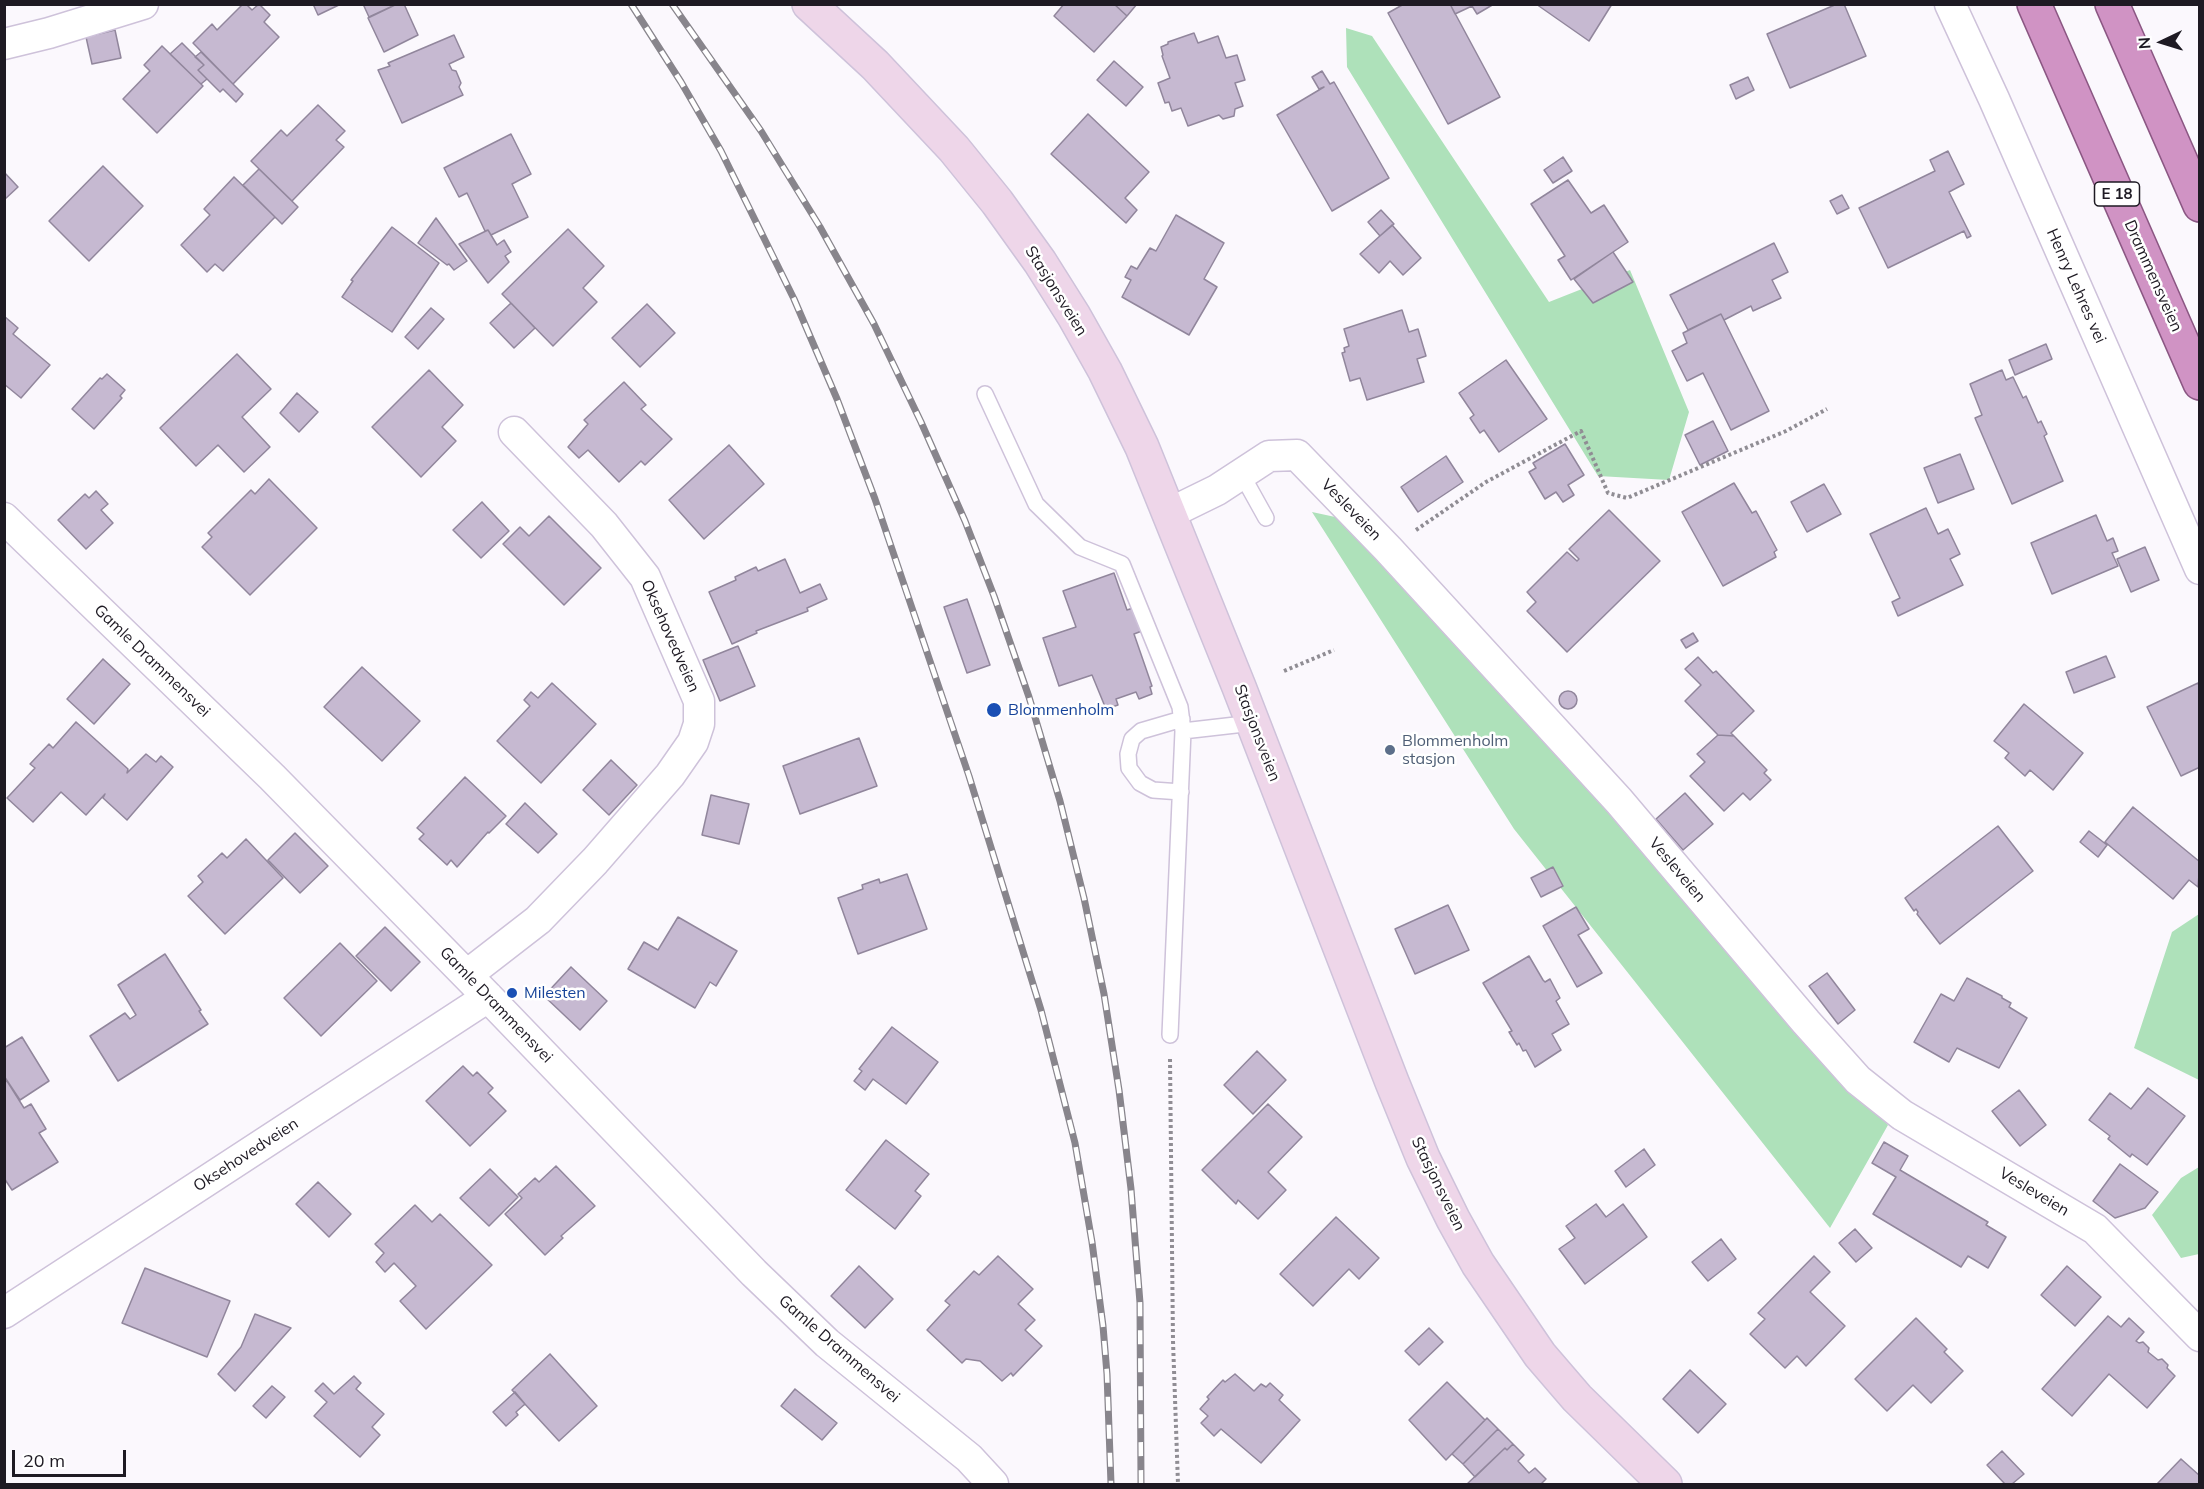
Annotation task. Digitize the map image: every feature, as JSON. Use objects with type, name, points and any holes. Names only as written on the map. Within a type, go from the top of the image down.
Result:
[{"type":"highway","name":"Drammensveien","points":[[2034,4],[2199,383]]},
{"type":"highway","points":[[2112,4],[2199,205]]},
{"type":"main road","name":"Stasjonsveien","points":[[809,4],[875,65],[925,116],[998,202],[1046,271],[1105,371],[1142,447],[1253,723],[1392,1082],[1423,1158],[1453,1219],[1485,1274],[1540,1355],[1577,1398],[1665,1485]]},
{"type":"street","points":[[4,44],[49,33],[143,4]]},
{"type":"street","name":"Henry Lehres vei","points":[[1950,4],[1999,110],[2199,569]]},
{"type":"street","name":"Oksehovedveien","points":[[467,975],[538,920],[595,861],[670,775],[693,742],[699,724],[699,701],[645,577],[604,525],[514,432]]},
{"type":"street","name":"Vesleveien","points":[[1168,514],[1218,490],[1269,456],[1297,455],[1388,549],[1619,801],[1858,1080],[1902,1114],[2095,1229],[2199,1336]]},
{"type":"street","name":"Gamle Drammensvei","points":[[4,518],[272,777],[467,975],[754,1273],[827,1343],[969,1458],[993,1485]]},
{"type":"street","name":"Oksehovedveien","points":[[4,1313],[488,997]]},
{"type":"lane","points":[[985,394],[1036,504],[1080,547],[1122,564],[1180,707],[1183,725],[1181,792],[1170,1035]]},
{"type":"lane","points":[[1241,473],[1266,518]]},
{"type":"lane","points":[[1181,792],[1153,790],[1140,783],[1129,768],[1128,754],[1132,739],[1141,731],[1183,725],[1253,723]]},
{"type":"path","points":[[1388,549],[1485,482],[1581,431],[1608,493],[1627,498],[1786,431],[1827,409]]},
{"type":"path","points":[[1284,671],[1334,650]]},
{"type":"path","points":[[1170,1035],[1173,1341],[1178,1485]]},
{"type":"green space","points":[[1346,28],[1372,36],[1549,302],[1630,270],[1689,412],[1669,480],[1598,476],[1347,67]]},
{"type":"green space","points":[[1312,512],[1363,523],[1888,1125],[1830,1228],[1514,829]]},
{"type":"green space","points":[[2199,914],[2199,1080],[2134,1048],[2172,932]]},
{"type":"green space","points":[[2199,1167],[2199,1254],[2181,1258],[2152,1215],[2181,1178]]},
{"type":"building","points":[[243,4],[252,10],[259,4],[270,15],[264,22],[279,37],[233,84],[193,43],[212,24],[217,30]]},
{"type":"building","points":[[313,4],[341,4],[318,15]]},
{"type":"building","points":[[363,4],[397,4],[369,17]]},
{"type":"building","points":[[397,4],[404,4],[418,35],[384,52],[368,18]]},
{"type":"building","points":[[1064,4],[1114,4],[1127,16],[1094,52],[1054,16]]},
{"type":"building","points":[[1114,4],[1137,4],[1127,16]]},
{"type":"building","points":[[1404,4],[1450,4],[1500,97],[1448,124],[1388,13]]},
{"type":"building","points":[[1450,4],[1494,4],[1477,14],[1472,6],[1455,14]]},
{"type":"building","points":[[1536,4],[1612,4],[1589,41]]},
{"type":"building","points":[[1837,4],[1844,4],[1866,56],[1790,88],[1767,34]]},
{"type":"building","points":[[115,30],[121,58],[92,64],[86,37]]},
{"type":"building","points":[[1194,33],[1198,43],[1218,36],[1226,58],[1237,55],[1245,80],[1235,83],[1243,106],[1235,109],[1234,116],[1223,119],[1219,115],[1188,126],[1181,108],[1172,111],[1169,102],[1165,103],[1158,83],[1170,78],[1161,47],[1168,42]]},
{"type":"building","points":[[454,35],[464,57],[449,64],[452,70],[456,71],[463,95],[402,123],[378,70],[390,66],[388,63]]},
{"type":"building","points":[[182,43],[204,65],[198,70],[207,79],[201,84],[170,54]]},
{"type":"building","points":[[162,46],[203,86],[157,133],[123,99],[150,71],[144,65]]},
{"type":"building","points":[[201,52],[243,94],[236,102],[223,89],[220,92],[198,70],[204,65],[195,57]]},
{"type":"building","points":[[1114,61],[1143,87],[1126,106],[1097,80]]},
{"type":"building","points":[[1322,71],[1330,84],[1334,82],[1389,178],[1332,211],[1277,115],[1324,87],[1319,89],[1312,77]]},
{"type":"building","points":[[1748,77],[1754,90],[1736,99],[1730,85]]},
{"type":"building","points":[[318,105],[345,131],[336,140],[344,147],[292,201],[251,161],[281,130],[287,136]]},
{"type":"building","points":[[1088,114],[1149,172],[1125,198],[1137,210],[1126,223],[1051,154]]},
{"type":"building","points":[[511,134],[531,174],[512,184],[528,217],[491,235],[488,230],[485,231],[467,193],[459,197],[444,168]]},
{"type":"building","points":[[1948,151],[1964,184],[1949,192],[1971,236],[1967,238],[1964,231],[1888,268],[1859,208],[1935,171],[1930,160]]},
{"type":"building","points":[[1563,157],[1572,171],[1553,183],[1544,170]]},
{"type":"building","points":[[103,166],[143,206],[89,261],[49,221]]},
{"type":"building","points":[[259,169],[298,207],[282,224],[243,185]]},
{"type":"building","points":[[4,172],[18,187],[4,200]]},
{"type":"building","points":[[234,177],[275,217],[223,271],[215,264],[207,272],[181,245],[210,215],[204,209]]},
{"type":"building","points":[[1568,180],[1591,213],[1604,205],[1628,242],[1571,280],[1558,260],[1565,256],[1531,204]]},
{"type":"building","points":[[1842,195],[1849,208],[1837,214],[1830,201]]},
{"type":"building","points":[[1381,210],[1394,224],[1380,236],[1368,222]]},
{"type":"building","points":[[1176,215],[1224,243],[1204,279],[1217,287],[1189,335],[1122,297],[1131,280],[1125,277],[1131,266],[1137,269],[1150,248],[1156,251]]},
{"type":"building","points":[[436,218],[467,261],[454,270],[449,264],[447,265],[418,243]]},
{"type":"building","points":[[1392,225],[1421,258],[1403,275],[1390,261],[1379,273],[1360,254]]},
{"type":"building","points":[[392,227],[439,263],[392,332],[342,297],[353,281],[351,280]]},
{"type":"building","points":[[568,229],[604,266],[583,288],[597,302],[553,346],[502,294]]},
{"type":"building","points":[[488,230],[497,245],[504,240],[511,252],[505,256],[509,262],[488,283],[459,244]]},
{"type":"building","points":[[1774,243],[1788,272],[1772,280],[1781,298],[1753,311],[1751,306],[1724,320],[1721,314],[1688,330],[1670,295]]},
{"type":"building","points":[[1613,252],[1633,282],[1593,303],[1574,279]]},
{"type":"building","points":[[511,303],[535,328],[514,348],[490,323]]},
{"type":"building","points":[[647,304],[675,333],[640,367],[612,338]]},
{"type":"building","points":[[431,308],[444,319],[418,349],[405,337]]},
{"type":"building","points":[[1402,310],[1409,332],[1418,329],[1426,356],[1417,359],[1424,382],[1367,400],[1360,378],[1350,381],[1342,353],[1345,352],[1344,348],[1349,346],[1344,329]]},
{"type":"building","points":[[1721,314],[1769,411],[1731,430],[1703,373],[1687,381],[1672,351],[1687,343],[1683,333]]},
{"type":"building","points":[[4,316],[18,328],[13,334],[50,365],[21,398],[4,384]]},
{"type":"building","points":[[2046,344],[2052,359],[2015,375],[2009,360]]},
{"type":"building","points":[[237,354],[271,389],[242,417],[270,447],[244,472],[218,445],[196,466],[160,428]]},
{"type":"building","points":[[1506,360],[1547,419],[1499,452],[1484,430],[1480,433],[1470,418],[1474,415],[1459,393]]},
{"type":"building","points":[[429,370],[463,405],[442,427],[456,441],[421,477],[372,427]]},
{"type":"building","points":[[2002,370],[2006,380],[2013,377],[2023,398],[2026,396],[2038,423],[2041,421],[2047,434],[2044,436],[2063,481],[2012,504],[1975,418],[1982,415],[1970,384]]},
{"type":"building","points":[[107,374],[125,390],[120,396],[122,398],[94,429],[72,409],[100,378],[102,379]]},
{"type":"building","points":[[624,382],[646,405],[641,409],[672,439],[645,465],[641,461],[619,482],[588,450],[579,458],[568,447],[588,424],[584,420]]},
{"type":"building","points":[[297,393],[318,412],[299,432],[280,413]]},
{"type":"building","points":[[1713,421],[1728,451],[1700,465],[1685,435]]},
{"type":"building","points":[[1565,444],[1584,475],[1568,485],[1574,495],[1563,502],[1556,492],[1545,499],[1529,472],[1536,468],[1533,463]]},
{"type":"building","points":[[729,445],[764,484],[704,539],[669,500]]},
{"type":"building","points":[[1960,454],[1974,489],[1938,503],[1924,468]]},
{"type":"building","points":[[1446,456],[1463,482],[1418,512],[1401,487]]},
{"type":"building","points":[[269,479],[317,528],[250,595],[202,547],[212,537],[208,533],[251,490],[255,494]]},
{"type":"building","points":[[1734,483],[1752,513],[1756,511],[1777,550],[1774,552],[1776,557],[1723,586],[1682,512]]},
{"type":"building","points":[[1824,484],[1841,514],[1807,532],[1791,502]]},
{"type":"building","points":[[96,491],[108,504],[101,510],[113,523],[86,549],[58,520],[85,494],[89,498]]},
{"type":"building","points":[[482,502],[509,531],[481,558],[453,530]]},
{"type":"building","points":[[1926,508],[1938,534],[1948,529],[1960,554],[1950,559],[1963,585],[1898,616],[1892,602],[1900,598],[1870,534]]},
{"type":"building","points":[[1609,510],[1660,561],[1567,652],[1527,611],[1536,602],[1527,592],[1567,552],[1577,561],[1579,559],[1569,549]]},
{"type":"building","points":[[2096,515],[2107,541],[2113,538],[2118,551],[2112,553],[2118,566],[2052,594],[2031,543]]},
{"type":"building","points":[[549,516],[601,568],[564,605],[503,544],[520,527],[529,536]]},
{"type":"building","points":[[2145,547],[2159,580],[2131,592],[2117,559]]},
{"type":"building","points":[[785,559],[800,593],[820,584],[827,599],[807,608],[808,611],[756,631],[757,633],[732,644],[709,592],[736,580],[735,577],[756,567],[758,571]]},
{"type":"building","name":"Blommenholm","points":[[1114,573],[1127,610],[1139,606],[1147,629],[1134,634],[1152,686],[1150,687],[1152,694],[1139,699],[1136,692],[1116,699],[1118,705],[1106,709],[1092,675],[1059,686],[1043,638],[1076,627],[1063,591]]},
{"type":"building","points":[[967,599],[990,665],[967,673],[944,607]]},
{"type":"building","points":[[1693,633],[1698,641],[1686,648],[1681,640]]},
{"type":"building","points":[[738,646],[755,686],[720,701],[703,660]]},
{"type":"building","points":[[2106,656],[2115,677],[2074,693],[2066,672]]},
{"type":"building","points":[[1698,657],[1713,673],[1716,671],[1754,711],[1731,733],[1734,736],[1718,735],[1685,701],[1701,685],[1685,669]]},
{"type":"building","points":[[103,659],[130,684],[94,724],[67,699]]},
{"type":"building","points":[[362,667],[420,721],[382,761],[324,707]]},
{"type":"building","points":[[552,683],[596,724],[541,783],[497,741],[530,706],[524,700],[531,692],[538,698]]},
{"type":"building","points":[[2198,683],[2200,687],[2200,767],[2181,776],[2147,707]]},
{"type":"building","points":[[1564,691],[1572,691],[1577,696],[1575,707],[1564,709],[1559,704],[1559,696]]},
{"type":"building","points":[[2024,704],[2083,753],[2053,790],[2030,770],[2025,776],[2005,758],[2009,753],[1994,741]]},
{"type":"building","points":[[76,722],[128,769],[127,773],[146,754],[156,762],[161,756],[173,767],[127,820],[103,798],[105,794],[86,815],[61,792],[33,822],[7,798],[35,768],[30,764],[49,744],[53,748]]},
{"type":"building","points":[[1718,735],[1734,736],[1767,770],[1764,773],[1771,780],[1750,800],[1743,793],[1724,811],[1690,776],[1705,762],[1697,754]]},
{"type":"building","points":[[859,738],[877,786],[800,814],[783,766]]},
{"type":"building","points":[[611,760],[637,785],[609,815],[583,790]]},
{"type":"building","points":[[465,777],[506,816],[488,832],[457,867],[451,860],[447,865],[419,839],[424,834],[417,828]]},
{"type":"building","points":[[1685,793],[1713,824],[1683,850],[1656,819]]},
{"type":"building","points":[[711,795],[749,804],[739,844],[702,835]]},
{"type":"building","points":[[525,803],[557,834],[538,853],[506,824]]},
{"type":"building","points":[[2133,807],[2200,862],[2198,887],[2189,880],[2173,899],[2105,842]]},
{"type":"building","points":[[1998,826],[2033,871],[1940,944],[1917,914],[1916,909],[1914,911],[1905,898]]},
{"type":"building","points":[[2089,831],[2107,845],[2098,857],[2080,842]]},
{"type":"building","points":[[295,833],[328,866],[300,893],[268,860]]},
{"type":"building","points":[[246,839],[283,878],[225,934],[188,896],[203,882],[198,876],[222,853],[227,858]]},
{"type":"building","points":[[1553,867],[1563,886],[1541,897],[1531,878]]},
{"type":"building","points":[[907,874],[927,929],[858,954],[838,898],[863,889],[862,885],[879,879],[880,883]]},
{"type":"building","points":[[1448,905],[1469,950],[1415,974],[1395,929]]},
{"type":"building","points":[[1576,907],[1589,929],[1578,935],[1602,973],[1577,987],[1543,926]]},
{"type":"building","points":[[678,917],[737,951],[716,986],[710,982],[695,1008],[628,969],[644,942],[658,950]]},
{"type":"building","points":[[385,927],[420,962],[391,991],[356,956]]},
{"type":"building","points":[[340,943],[377,981],[321,1036],[284,998]]},
{"type":"building","points":[[165,954],[208,1024],[118,1081],[90,1036],[125,1013],[130,1019],[136,1015],[118,985]]},
{"type":"building","points":[[1529,956],[1543,980],[1545,982],[1550,979],[1560,998],[1556,1001],[1569,1024],[1552,1034],[1561,1050],[1535,1067],[1526,1050],[1523,1051],[1519,1043],[1517,1045],[1509,1032],[1512,1031],[1483,983]]},
{"type":"building","points":[[571,967],[607,1001],[580,1030],[544,996]]},
{"type":"building","points":[[1827,973],[1855,1010],[1838,1024],[1809,986]]},
{"type":"building","points":[[1967,978],[2002,996],[2011,1003],[2009,1007],[2027,1018],[1999,1068],[1957,1048],[1949,1062],[1914,1042],[1941,994],[1954,1001]]},
{"type":"building","points":[[892,1027],[938,1062],[906,1104],[873,1079],[865,1090],[854,1081],[862,1071],[859,1069]]},
{"type":"building","points":[[22,1037],[49,1081],[20,1100],[4,1076],[4,1048]]},
{"type":"building","points":[[1257,1051],[1286,1080],[1253,1114],[1224,1085]]},
{"type":"building","points":[[463,1066],[473,1076],[477,1072],[493,1088],[488,1093],[506,1111],[470,1146],[426,1101]]},
{"type":"building","points":[[7,1081],[24,1108],[31,1104],[46,1129],[39,1133],[58,1162],[12,1190],[4,1178],[4,1083]]},
{"type":"building","points":[[2148,1088],[2185,1116],[2147,1165],[2132,1154],[2130,1157],[2108,1139],[2110,1136],[2089,1120],[2110,1093],[2131,1109]]},
{"type":"building","points":[[2019,1090],[2046,1125],[2020,1146],[1992,1111]]},
{"type":"building","points":[[1268,1104],[1302,1137],[1268,1172],[1286,1190],[1258,1219],[1238,1200],[1236,1204],[1202,1170]]},
{"type":"building","points":[[886,1140],[929,1174],[915,1191],[921,1196],[895,1229],[846,1190]]},
{"type":"building","points":[[1884,1142],[1908,1156],[1900,1170],[1988,1222],[1986,1225],[2006,1237],[1988,1268],[1968,1256],[1961,1267],[1873,1214],[1896,1177],[1872,1163]]},
{"type":"building","points":[[1644,1149],[1655,1165],[1626,1187],[1615,1171]]},
{"type":"building","points":[[2120,1164],[2158,1192],[2145,1208],[2115,1218],[2093,1201]]},
{"type":"building","points":[[556,1166],[595,1206],[561,1236],[563,1238],[545,1255],[505,1214],[522,1198],[518,1194],[535,1178],[539,1182]]},
{"type":"building","points":[[490,1169],[518,1197],[489,1226],[460,1198]]},
{"type":"building","points":[[318,1182],[351,1214],[329,1237],[296,1204]]},
{"type":"building","points":[[1596,1204],[1606,1217],[1623,1204],[1647,1237],[1585,1284],[1559,1249],[1575,1238],[1566,1226]]},
{"type":"building","points":[[415,1205],[432,1222],[440,1214],[492,1265],[426,1329],[400,1301],[416,1286],[394,1263],[385,1272],[376,1262],[384,1253],[375,1244]]},
{"type":"building","points":[[1336,1217],[1379,1258],[1359,1279],[1349,1269],[1313,1306],[1280,1274]]},
{"type":"building","points":[[1855,1229],[1872,1248],[1856,1262],[1839,1243]]},
{"type":"building","points":[[1721,1239],[1736,1259],[1708,1281],[1692,1262]]},
{"type":"building","points":[[998,1256],[1033,1289],[1018,1304],[1035,1320],[1025,1330],[1042,1346],[1013,1376],[1011,1373],[1002,1381],[980,1361],[966,1359],[962,1363],[927,1330],[950,1305],[945,1301],[974,1271],[979,1275]]},
{"type":"building","points":[[1814,1256],[1830,1272],[1810,1292],[1845,1326],[1806,1366],[1797,1356],[1785,1368],[1750,1334],[1765,1319],[1758,1313]]},
{"type":"building","points":[[859,1266],[893,1299],[865,1328],[831,1296]]},
{"type":"building","points":[[2067,1266],[2101,1297],[2075,1326],[2041,1295]]},
{"type":"building","points":[[145,1268],[230,1301],[207,1357],[122,1323]]},
{"type":"building","points":[[255,1314],[291,1328],[235,1391],[218,1374],[241,1347]]},
{"type":"building","points":[[2108,1316],[2121,1327],[2129,1318],[2144,1332],[2136,1341],[2143,1342],[2149,1348],[2148,1352],[2158,1360],[2162,1359],[2175,1376],[2147,1408],[2109,1374],[2072,1416],[2042,1389]]},
{"type":"building","points":[[1916,1318],[1947,1349],[1944,1352],[1963,1371],[1931,1403],[1913,1385],[1887,1411],[1855,1379]]},
{"type":"building","points":[[1429,1328],[1443,1342],[1419,1365],[1405,1351]]},
{"type":"building","points":[[550,1354],[597,1406],[559,1441],[512,1390]]},
{"type":"building","points":[[1690,1370],[1726,1404],[1698,1433],[1663,1399]]},
{"type":"building","points":[[1235,1374],[1254,1391],[1261,1384],[1266,1387],[1270,1383],[1283,1395],[1279,1400],[1300,1420],[1261,1463],[1221,1429],[1214,1436],[1201,1423],[1208,1416],[1200,1409],[1209,1399],[1207,1397],[1223,1380],[1225,1382]]},
{"type":"building","points":[[354,1376],[361,1383],[356,1389],[384,1414],[372,1427],[380,1435],[360,1457],[314,1416],[327,1402],[315,1391],[323,1383],[334,1394]]},
{"type":"building","points":[[1447,1382],[1485,1420],[1446,1460],[1409,1420]]},
{"type":"building","points":[[272,1386],[285,1397],[266,1418],[253,1406]]},
{"type":"building","points":[[795,1389],[837,1423],[822,1440],[781,1406]]},
{"type":"building","points":[[515,1392],[525,1404],[516,1412],[518,1415],[506,1426],[493,1412]]},
{"type":"building","points":[[1487,1418],[1498,1429],[1463,1464],[1452,1454]]},
{"type":"building","points":[[1498,1429],[1513,1444],[1507,1450],[1505,1448],[1475,1477],[1463,1464]]},
{"type":"building","points":[[1513,1444],[1524,1455],[1518,1461],[1529,1473],[1535,1468],[1546,1479],[1541,1484],[1467,1484],[1505,1448],[1507,1450]]},
{"type":"building","points":[[2002,1451],[2024,1474],[2012,1484],[2005,1484],[1987,1465]]},
{"type":"building","points":[[2181,1459],[2200,1476],[2200,1484],[2157,1484]]},
{"type":"railway","points":[[631,4],[681,82],[721,151],[794,299],[837,399],[875,499],[969,776],[1041,1010],[1075,1143],[1092,1242],[1103,1326],[1111,1484]]},
{"type":"railway","points":[[672,4],[761,131],[820,227],[874,324],[965,521],[1029,697],[1060,801],[1084,898],[1104,994],[1119,1090],[1131,1189],[1140,1303],[1141,1484]]},
{"type":"place","name":"Blommenholm","points":[[994,710]]},
{"type":"place","name":"Blommenholm stasjon","points":[[1390,750]]},
{"type":"place","name":"Milesten","points":[[512,993]]}]
